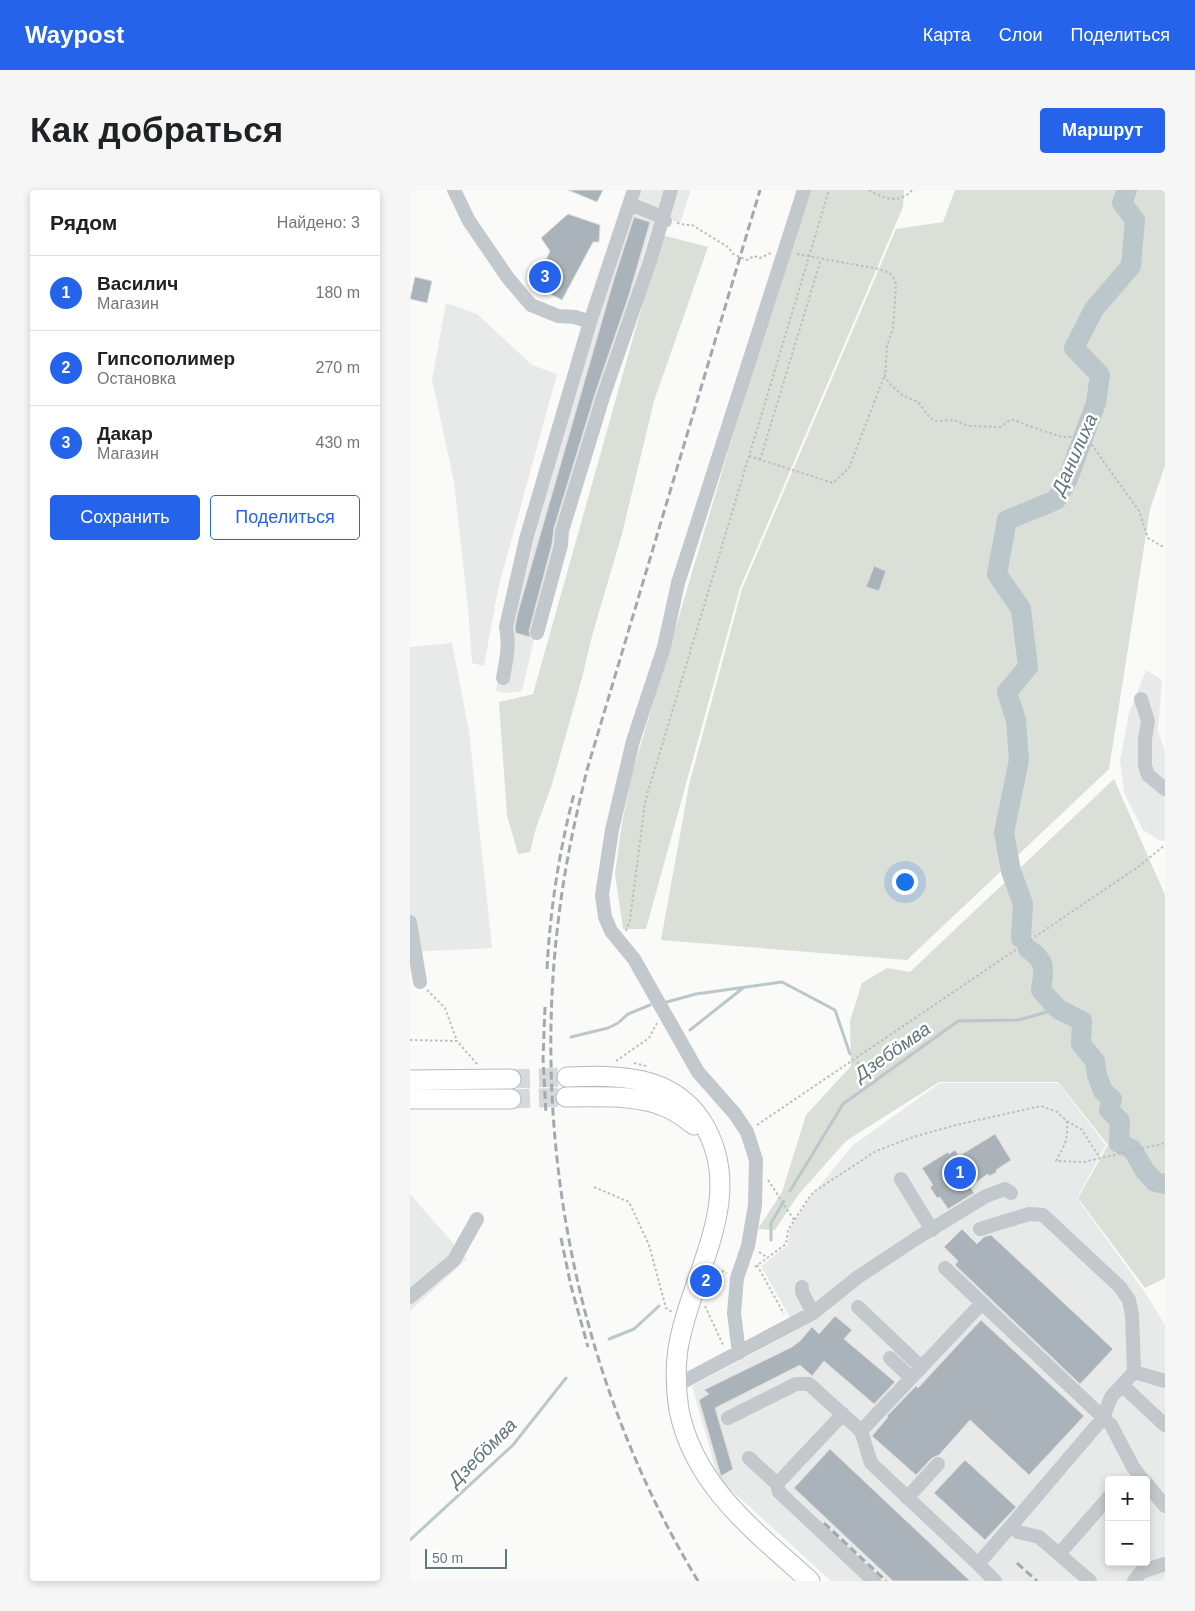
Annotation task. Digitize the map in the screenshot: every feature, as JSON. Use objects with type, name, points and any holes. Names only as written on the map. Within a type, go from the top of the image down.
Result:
[{"type":"main road","points":[[567,1077],[624,1076],[660,1086],[694,1111],[708,1132],[720,1174],[720,1200],[692,1315],[678,1349],[677,1385],[679,1410],[694,1456],[724,1500],[744,1522],[810,1581]]},
{"type":"main road","points":[[410,1080],[511,1078]]},
{"type":"main road","points":[[566,1097],[634,1099],[669,1108],[694,1125],[709,1144],[717,1159]]},
{"type":"main road","points":[[410,1099],[511,1099]]},
{"type":"lane","points":[[454,190],[469,221],[508,278],[531,305],[558,316],[575,317],[590,322]]},
{"type":"lane","points":[[503,678],[509,638],[506,627],[526,539],[590,322],[634,190]]},
{"type":"lane","points":[[537,633],[561,545],[562,532],[603,397],[664,219],[671,190]]},
{"type":"lane","points":[[734,1356],[734,1313],[737,1278],[748,1246],[755,1205],[756,1160],[747,1132],[735,1114],[698,1072],[634,959],[611,931],[602,895],[612,830],[633,741],[664,647],[678,582],[804,190]]},
{"type":"lane","points":[[630,204],[664,219]]},
{"type":"lane","points":[[1141,699],[1148,721],[1145,766],[1148,774],[1165,789]]},
{"type":"lane","points":[[410,922],[420,982]]},
{"type":"lane","points":[[901,1179],[932,1230]]},
{"type":"lane","points":[[677,1385],[814,1313],[858,1277],[986,1196],[1004,1189],[1011,1193]]},
{"type":"lane","points":[[978,1564],[1103,1418],[1111,1396],[1134,1372],[1132,1316],[1129,1300],[1120,1286],[1049,1219],[1043,1214],[1029,1214],[980,1229]]},
{"type":"lane","points":[[410,1297],[454,1260],[477,1219]]},
{"type":"lane","points":[[945,1268],[1111,1425],[1132,1467],[1140,1476]]},
{"type":"lane","points":[[802,1287],[802,1292],[814,1313]]},
{"type":"lane","points":[[861,1431],[982,1303]]},
{"type":"lane","points":[[858,1307],[921,1367]]},
{"type":"lane","points":[[890,1358],[911,1378]]},
{"type":"lane","points":[[1134,1372],[1165,1381]]},
{"type":"lane","points":[[728,1418],[796,1384],[804,1383],[815,1387],[861,1431],[871,1464],[996,1581]]},
{"type":"lane","points":[[1122,1385],[1165,1425]]},
{"type":"lane","points":[[777,1484],[843,1414]]},
{"type":"lane","points":[[749,1458],[777,1484],[779,1492],[874,1581]]},
{"type":"lane","points":[[907,1498],[938,1464]]},
{"type":"lane","points":[[1150,1489],[1165,1506]]},
{"type":"lane","points":[[1059,1554],[1105,1502]]},
{"type":"lane","points":[[1011,1526],[1018,1532],[1040,1537],[1090,1581]]},
{"type":"lane","points":[[1134,1581],[1142,1572],[1165,1564]]},
{"type":"path","points":[[621,944],[630,920],[646,802],[830,190]]},
{"type":"path","points":[[869,190],[883,198],[896,199],[908,194],[912,190]]},
{"type":"path","points":[[664,219],[692,225],[728,247],[733,254],[747,260],[754,256]]},
{"type":"path","points":[[749,456],[833,483],[849,468],[885,374],[887,346],[893,328],[896,306],[895,280],[890,273],[879,269],[796,254]]},
{"type":"path","points":[[760,460],[821,259]]},
{"type":"path","points":[[885,374],[891,385],[902,395],[918,402],[930,418],[936,421],[954,420],[969,426],[1000,427],[1010,420],[1014,420],[1062,437],[1089,440],[1139,511],[1151,541],[1165,548]]},
{"type":"path","points":[[747,1132],[1138,867],[1165,845]]},
{"type":"path","points":[[420,982],[445,1008],[457,1041],[479,1065]]},
{"type":"path","points":[[616,1061],[649,1038],[663,1013]]},
{"type":"path","points":[[410,1040],[457,1041]]},
{"type":"path","points":[[608,1061],[625,1062]]},
{"type":"path","points":[[634,1063],[650,1067]]},
{"type":"path","points":[[737,1278],[786,1244],[788,1230],[810,1196],[832,1179],[876,1151],[913,1137],[956,1125],[1041,1106],[1057,1112],[1082,1130],[1100,1158]]},
{"type":"path","points":[[1067,1121],[1068,1137],[1056,1161],[1084,1162],[1165,1143]]},
{"type":"path","points":[[756,1160],[794,1220]]},
{"type":"path","points":[[594,1187],[629,1202],[649,1245],[666,1308],[692,1315],[703,1302],[734,1356]]},
{"type":"path","points":[[758,1265],[790,1325]]},
{"type":"shaded area","points":[[635,190],[691,190],[680,223],[656,215],[561,524],[522,691],[505,693],[496,691],[505,648],[502,625]]},
{"type":"shaded area","points":[[806,190],[904,190],[903,207],[740,588],[646,929],[623,929],[615,874],[622,823],[632,774]]},
{"type":"shaded area","points":[[955,190],[1165,190],[1165,466],[1150,509],[1109,769],[907,960],[661,940],[689,785],[742,589],[896,229],[943,222]]},
{"type":"shaded area","points":[[662,235],[708,247],[654,401],[622,534],[552,784],[536,828],[530,852],[518,854],[507,815],[499,702],[533,694]]},
{"type":"shaded area","points":[[446,303],[477,314],[532,365],[557,374],[498,589],[484,666],[472,663],[454,482],[432,380]]},
{"type":"shaded area","points":[[452,643],[469,731],[492,948],[410,952],[410,647]]},
{"type":"shaded area","points":[[1146,670],[1162,680],[1158,731],[1165,752],[1165,841],[1160,841],[1143,830],[1124,793],[1120,760],[1129,713]]},
{"type":"shaded area","points":[[1114,779],[1165,895],[1165,1278],[1145,1288],[1078,1198],[1108,1145],[1058,1082],[939,1082],[846,1141],[798,1195],[775,1230],[758,1229],[782,1192],[806,1115],[851,1066],[850,1021],[862,983],[887,968],[910,972]]},
{"type":"shaded area","points":[[940,1083],[1058,1083],[1106,1145],[1077,1198],[1144,1291],[1165,1325],[1165,1581],[831,1581],[718,1478],[692,1386],[797,1330],[761,1266],[788,1245],[789,1231],[809,1199],[852,1146]]},
{"type":"shaded area","points":[[410,1194],[467,1259],[410,1311]]},
{"type":"building","points":[[568,190],[603,190],[597,202]]},
{"type":"building","points":[[568,214],[600,225],[599,242],[593,242],[562,300],[534,286],[550,251],[541,238]]},
{"type":"building","points":[[634,217],[650,222],[629,295],[595,394],[554,528],[552,544],[529,631],[530,637],[516,633],[515,627],[518,612],[614,279]]},
{"type":"building","points":[[415,277],[432,281],[427,303],[410,299]]},
{"type":"building","points":[[874,566],[886,571],[879,591],[866,587]]},
{"type":"building","points":[[995,1134],[1011,1160],[996,1170],[997,1172],[989,1176],[988,1174],[970,1186],[974,1193],[948,1209],[940,1197],[937,1198],[930,1187],[933,1185],[922,1168],[948,1152],[949,1154],[955,1150],[959,1156]]},
{"type":"building","points":[[962,1229],[977,1244],[984,1237],[991,1235],[1113,1349],[1080,1384],[955,1265],[958,1261],[944,1247]]},
{"type":"building","points":[[835,1316],[852,1330],[844,1339],[895,1382],[874,1404],[824,1361],[812,1376],[800,1365],[715,1408],[733,1469],[721,1476],[699,1400],[709,1394],[704,1390],[792,1347],[812,1327],[819,1334]]},
{"type":"building","points":[[981,1320],[1084,1416],[1029,1475],[970,1420],[939,1455],[932,1458],[916,1475],[872,1436],[887,1416],[916,1386],[918,1388]]},
{"type":"building","points":[[830,1449],[970,1581],[893,1581],[794,1488]]},
{"type":"building","points":[[965,1460],[1016,1507],[985,1540],[934,1493]]},
{"type":"waterway","name":"Данилиха","points":[[1021,938],[1023,904],[1011,871],[1004,833],[1019,760],[1016,720],[1007,692],[1028,667],[1021,609],[997,574],[1007,520],[1056,500],[1067,481],[1096,403],[1100,375],[1074,348],[1094,309],[1131,266],[1135,220],[1122,203],[1127,190]]},
{"type":"waterway","name":"Данилиха","points":[[1028,949],[1034,953],[1043,966],[1041,990],[1058,1009],[1082,1021],[1081,1044],[1095,1061],[1097,1075],[1103,1091],[1112,1099],[1109,1110],[1120,1121],[1119,1143],[1132,1149],[1145,1171],[1155,1182],[1165,1184]]},
{"type":"waterway","points":[[663,1003],[696,994],[782,982],[835,1010],[850,1054]]},
{"type":"waterway","points":[[690,1030],[743,988]]},
{"type":"waterway","points":[[571,1037],[608,1028],[618,1023],[628,1014],[650,1005]]},
{"type":"waterway","name":"Дзебӧмва","points":[[790,1191],[843,1104],[958,1021],[1018,1020],[1058,1009]]},
{"type":"waterway","points":[[858,1063],[873,1082]]},
{"type":"waterway","points":[[771,1240],[771,1223],[784,1201]]},
{"type":"waterway","name":"Дзебӧмва","points":[[609,1339],[634,1329],[659,1306]]},
{"type":"waterway","name":"Дзебӧмва","points":[[410,1540],[513,1445],[566,1378]]},
{"type":"tunnel","points":[[511,1079],[567,1077]]},
{"type":"tunnel","points":[[511,1099],[566,1097]]},
{"type":"railway","points":[[698,1581],[656,1504],[621,1424],[593,1340],[572,1255],[558,1169],[551,1081],[552,994],[562,889],[587,770],[760,190]]},
{"type":"railway","points":[[547,969],[556,881],[574,794]]},
{"type":"railway","points":[[545,1007],[543,1058],[546,1114]]},
{"type":"railway","points":[[561,1238],[571,1286],[588,1347]]},
{"type":"railway","points":[[824,1523],[886,1581]]},
{"type":"railway","points":[[1017,1563],[1037,1581]]},
{"type":"place","name":"Дакар","points":[[545,277]]},
{"type":"place","name":"Василич","points":[[960,1173]]},
{"type":"place","name":"Гипсополимер","points":[[706,1281]]}]
